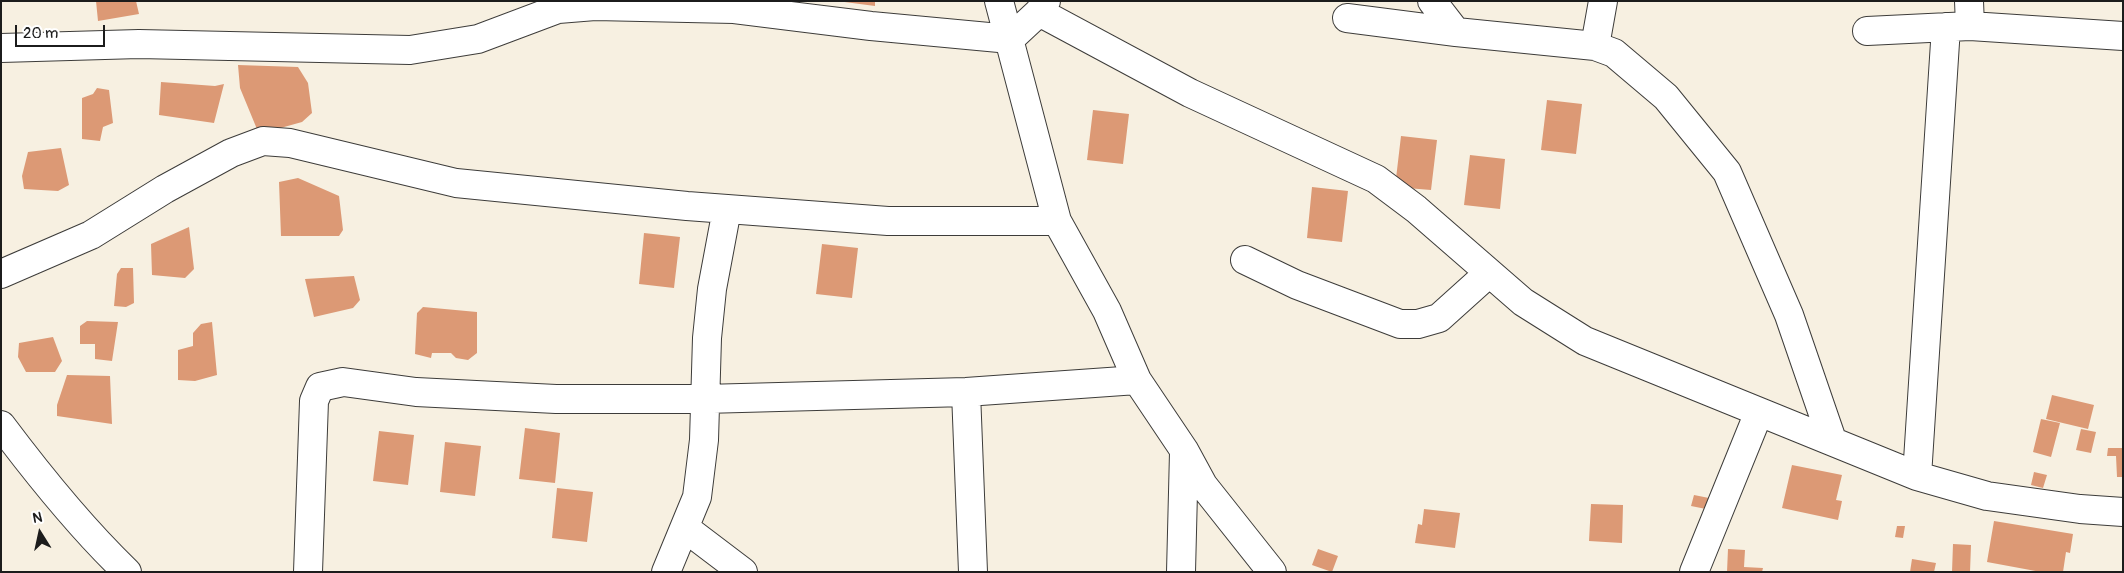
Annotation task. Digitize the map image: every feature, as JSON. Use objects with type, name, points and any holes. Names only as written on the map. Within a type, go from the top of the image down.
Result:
[{"type":"street","points":[[999,1],[1057,222],[1107,311],[1137,380],[1184,450],[1203,485],[1272,572]]},
{"type":"street","points":[[1432,1],[1456,32]]},
{"type":"street","points":[[1595,46],[1603,1]]},
{"type":"street","points":[[1,48],[139,44],[410,50],[446,46],[478,39],[538,9],[653,5],[734,9],[871,26],[1010,39],[1043,7],[1190,93],[1376,179],[1416,209],[1523,302],[1585,341],[1917,476],[1987,496],[2080,509],[2123,512]]},
{"type":"street","points":[[1347,18],[1456,32],[1595,46],[1614,53],[1666,97],[1727,172],[1788,315],[1832,440]]},
{"type":"street","points":[[1867,32],[1962,18],[2123,36]]},
{"type":"street","points":[[1917,476],[1962,18]]},
{"type":"street","points":[[1,274],[91,235],[165,189],[231,153],[263,141],[290,143],[456,183],[727,209],[888,221],[1057,222]]},
{"type":"street","points":[[666,572],[697,497],[704,440],[704,399],[712,289],[727,209]]},
{"type":"street","points":[[1245,260],[1297,285],[1400,324],[1418,324],[1439,318],[1489,273]]},
{"type":"street","points":[[308,572],[314,401],[320,387],[344,382],[416,392],[556,399],[704,399],[966,392],[1137,380]]},
{"type":"street","points":[[966,392],[973,572]]},
{"type":"street","points":[[1694,572],[1759,412]]},
{"type":"street","points":[[1,425],[44,482],[106,552],[127,572]]},
{"type":"street","points":[[1181,572],[1184,450]]},
{"type":"street","points":[[685,528],[743,572]]},
{"type":"building","points":[[96,1],[136,1],[139,14],[98,21]]},
{"type":"building","points":[[837,1],[875,1],[875,6]]},
{"type":"building","points":[[238,65],[298,67],[308,83],[312,113],[302,122],[259,134],[240,88]]},
{"type":"building","points":[[161,82],[215,86],[224,84],[214,123],[159,115]]},
{"type":"building","points":[[97,88],[109,90],[113,123],[103,127],[100,141],[82,139],[82,98],[93,94]]},
{"type":"building","points":[[1547,100],[1582,104],[1576,154],[1541,150]]},
{"type":"building","points":[[1093,110],[1129,114],[1123,164],[1087,160]]},
{"type":"building","points":[[1401,136],[1437,140],[1431,190],[1395,187]]},
{"type":"building","points":[[61,148],[69,185],[58,191],[24,189],[22,176],[28,152]]},
{"type":"building","points":[[1470,155],[1505,159],[1500,209],[1464,205]]},
{"type":"building","points":[[298,178],[339,196],[343,230],[339,236],[281,236],[279,182]]},
{"type":"building","points":[[1312,187],[1348,191],[1342,242],[1307,238]]},
{"type":"building","points":[[189,227],[194,269],[185,278],[152,275],[151,244]]},
{"type":"building","points":[[644,233],[680,237],[674,288],[639,284]]},
{"type":"building","points":[[822,244],[858,248],[852,298],[816,294]]},
{"type":"building","points":[[121,268],[133,268],[134,303],[126,307],[114,306],[117,274]]},
{"type":"building","points":[[354,276],[360,300],[353,308],[314,317],[305,279]]},
{"type":"building","points":[[423,307],[477,312],[477,353],[468,360],[456,358],[451,353],[432,353],[431,358],[415,354],[417,313]]},
{"type":"building","points":[[87,321],[118,322],[112,361],[95,359],[95,344],[80,344],[80,326]]},
{"type":"building","points":[[212,322],[217,375],[195,381],[178,380],[178,350],[193,346],[193,333],[201,324]]},
{"type":"building","points":[[53,337],[62,361],[55,372],[26,372],[18,357],[19,343]]},
{"type":"building","points":[[67,375],[110,376],[112,424],[57,416],[57,405]]},
{"type":"building","points":[[2052,395],[2094,405],[2088,429],[2046,419]]},
{"type":"building","points":[[2041,419],[2060,423],[2051,457],[2033,452]]},
{"type":"building","points":[[525,428],[560,433],[555,483],[519,479]]},
{"type":"building","points":[[2081,429],[2096,432],[2091,453],[2076,450]]},
{"type":"building","points":[[379,431],[414,435],[408,485],[373,481]]},
{"type":"building","points":[[445,442],[481,446],[475,496],[440,492]]},
{"type":"building","points":[[2108,448],[2123,448],[2123,477],[2117,477],[2116,456],[2107,456]]},
{"type":"building","points":[[1792,465],[1842,475],[1836,500],[1842,501],[1838,520],[1782,508]]},
{"type":"building","points":[[2034,472],[2047,475],[2043,488],[2031,485]]},
{"type":"building","points":[[557,488],[593,492],[587,542],[552,538]]},
{"type":"building","points":[[1694,495],[1709,498],[1706,509],[1691,506]]},
{"type":"building","points":[[1591,504],[1623,505],[1622,543],[1589,541]]},
{"type":"building","points":[[1424,509],[1460,513],[1455,548],[1415,543],[1418,524],[1422,525]]},
{"type":"building","points":[[1994,521],[2073,534],[2070,553],[2066,552],[2063,572],[2041,572],[1987,562]]},
{"type":"building","points":[[1897,526],[1905,526],[1903,538],[1895,537]]},
{"type":"building","points":[[1953,544],[1971,545],[1970,572],[1952,572]]},
{"type":"building","points":[[1318,549],[1338,556],[1332,572],[1312,565]]},
{"type":"building","points":[[1728,549],[1745,550],[1744,567],[1763,568],[1762,572],[1727,572]]},
{"type":"building","points":[[1912,559],[1936,563],[1934,572],[1910,572]]}]
